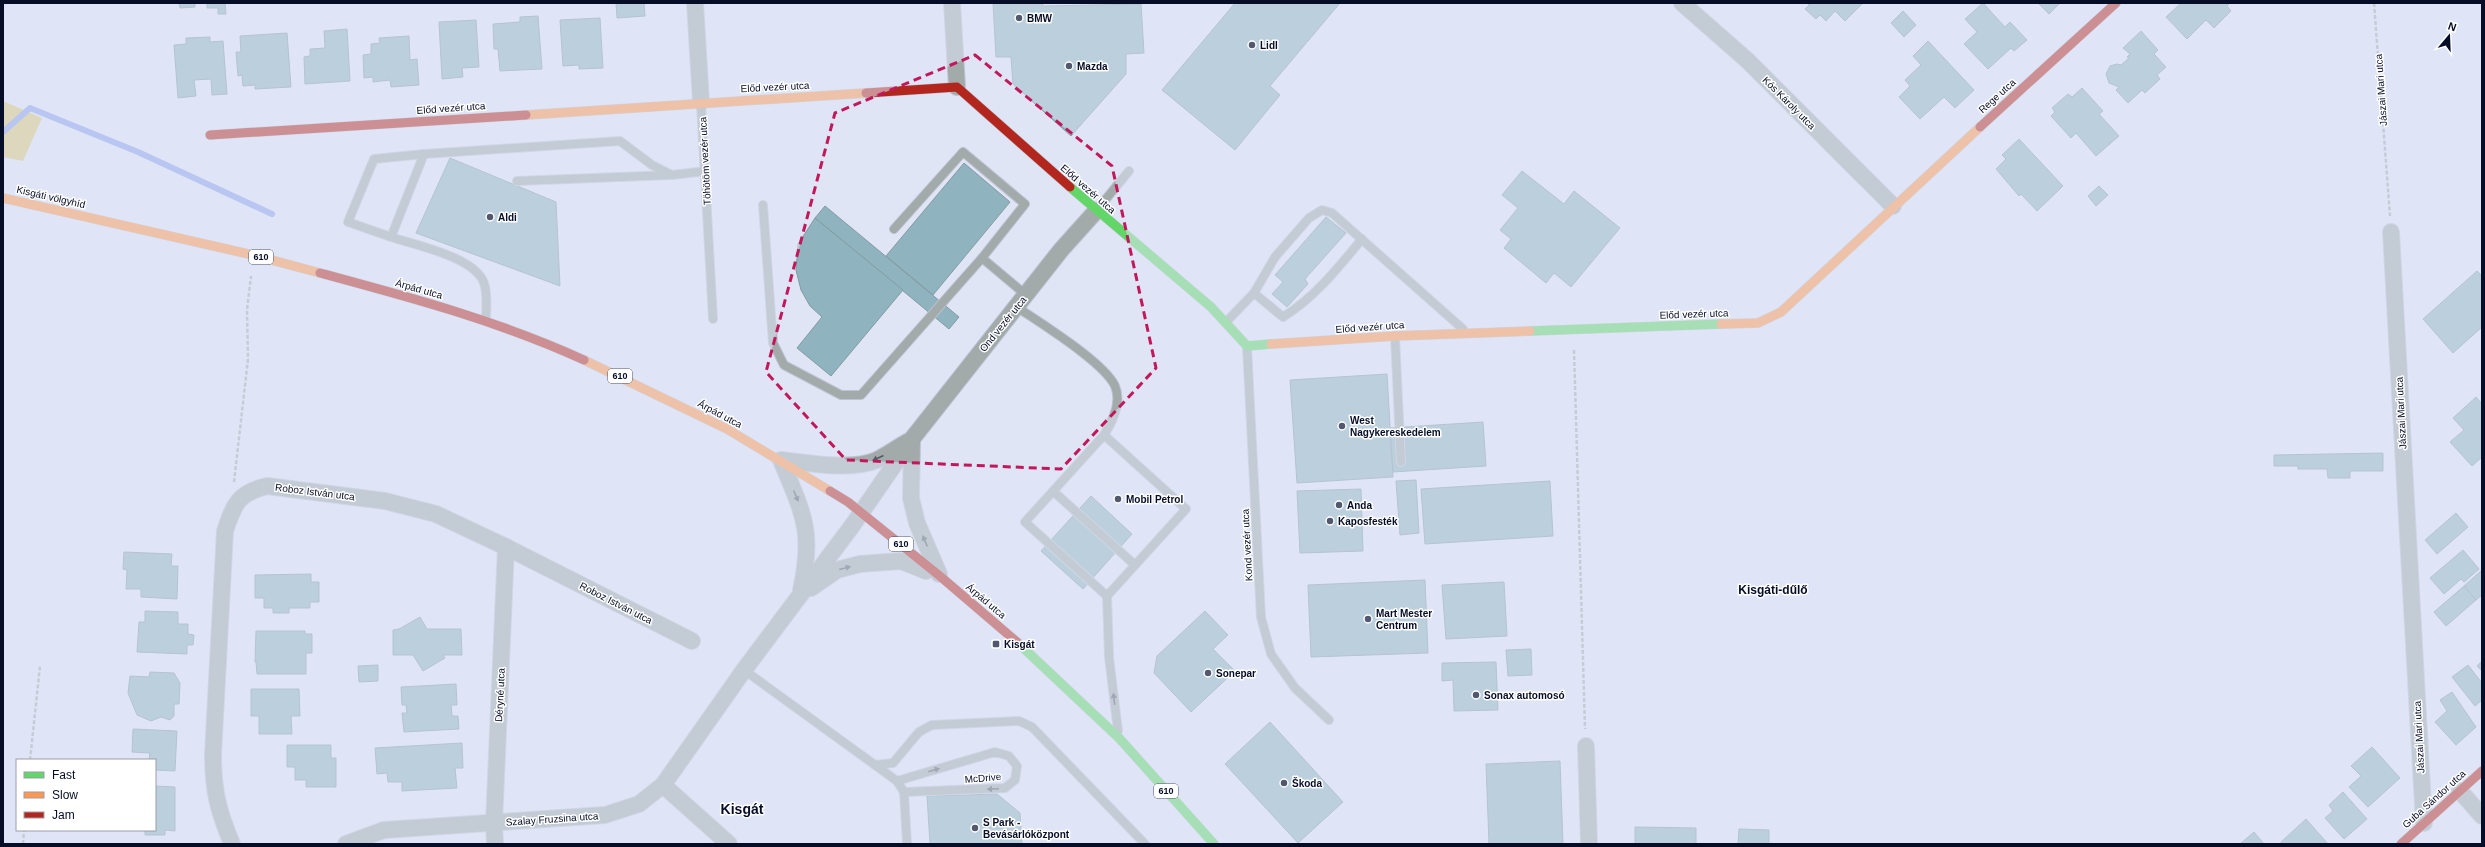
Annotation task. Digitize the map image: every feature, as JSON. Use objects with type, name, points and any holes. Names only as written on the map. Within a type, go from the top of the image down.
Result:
[{"type":"street","name":"Töhötöm vezér utca","points":[[695,3],[701,102]]},
{"type":"street","points":[[952,3],[957,87]]},
{"type":"street","name":"Kós Károly utca","points":[[1682,3],[1748,61],[1893,206]]},
{"type":"street","name":"Rege utca","points":[[1893,206],[2116,3]]},
{"type":"street","name":"Előd vezér utca","points":[[210,135],[701,102],[957,87],[1096,211],[1211,307],[1247,346],[1394,336],[1758,323],[1781,312],[1893,206]]},
{"type":"street","name":"Kisgáti völgyhíd","points":[[3,198],[94,218]]},
{"type":"street","name":"Ond vezér utca","points":[[860,513],[912,439],[1096,211]]},
{"type":"street","name":"Árpád utca","points":[[94,218],[311,270],[486,321],[577,357],[662,396],[781,460],[848,502],[940,577],[1033,656],[1119,738],[1214,844]]},
{"type":"street","name":"Jászai Mari utca","points":[[2391,232],[2424,824]]},
{"type":"street","points":[[912,439],[911,498],[917,523],[940,577]]},
{"type":"street","name":"Ond vezér utca","points":[[781,460],[831,465],[859,463],[877,460],[912,439]]},
{"type":"street","name":"Szalay Fruzsina utca","points":[[781,460],[804,514],[807,528],[808,560],[800,596]]},
{"type":"street","name":"Roboz István utca","points":[[232,844],[220,816],[213,787],[212,754],[225,531],[233,506],[249,490],[267,486],[385,501],[436,514],[506,547],[692,641]]},
{"type":"street","name":"Szalay Fruzsina utca","points":[[346,844],[384,830],[605,815],[639,804],[663,785],[744,670],[860,513]]},
{"type":"street","name":"Déryné utca","points":[[495,844],[494,823],[506,547]]},
{"type":"street","name":"Szalay Fruzsina utca","points":[[800,596],[837,570],[860,564],[901,561],[940,577]]},
{"type":"street","points":[[1586,746],[1589,844]]},
{"type":"street","name":"Guba Sándor utca","points":[[2401,844],[2482,771]]},
{"type":"street","points":[[663,785],[730,844]]},
{"type":"street","points":[[2460,791],[2482,816]]},
{"type":"lane","name":"Töhötöm vezér utca","points":[[701,102],[713,319]]},
{"type":"lane","points":[[486,321],[486,295],[483,282],[475,270],[462,261],[348,222],[374,159],[424,154],[620,141],[652,165],[672,175]]},
{"type":"lane","points":[[763,205],[773,343],[784,365],[840,395],[861,395],[982,258],[1025,204],[963,152],[894,229]]},
{"type":"lane","points":[[392,237],[424,154]]},
{"type":"lane","points":[[517,181],[672,175],[706,171]]},
{"type":"lane","points":[[1096,211],[1129,171]]},
{"type":"lane","points":[[1225,322],[1254,293],[1275,257],[1310,218],[1322,210],[1332,213],[1468,333]]},
{"type":"lane","points":[[1254,293],[1283,317],[1296,309],[1320,288],[1362,240]]},
{"type":"lane","points":[[982,258],[1022,301],[1105,372],[1115,386],[1118,401],[1113,421],[1104,435],[1025,522],[1107,596]]},
{"type":"lane","points":[[1394,336],[1401,462]]},
{"type":"lane","name":"Kond vezér utca","points":[[1247,346],[1261,617],[1271,654],[1295,688],[1329,720]]},
{"type":"lane","points":[[1104,435],[1186,509],[1107,596],[1109,657],[1119,738]]},
{"type":"lane","points":[[1053,491],[1135,565]]},
{"type":"lane","points":[[744,670],[897,781],[904,792],[907,844]]},
{"type":"lane","points":[[875,765],[893,763],[919,732],[932,726],[1019,721],[1032,727],[1144,844]]},
{"type":"lane","name":"McDrive","points":[[897,781],[995,752],[1009,756],[1017,766],[1015,780],[1005,788],[904,792]]},
{"type":"path","name":"Jászai Mari utca","points":[[2374,3],[2391,232]]},
{"type":"path","points":[[233,506],[235,463],[248,359],[247,310],[251,274]]},
{"type":"path","points":[[1573,330],[1586,746]]},
{"type":"path","points":[[30,759],[40,666]]},
{"type":"path","points":[[23,844],[24,831]]},
{"type":"highlighted area","points":[[975,55],[1112,166],[1156,368],[1061,469],[846,460],[766,372],[835,113]]},
{"type":"shaded area","points":[[3,101],[42,118],[23,161],[3,157]]},
{"type":"building","points":[[179,3],[195,3],[195,7],[180,8]]},
{"type":"building","points":[[207,3],[225,3],[226,14],[218,14],[218,8],[207,8]]},
{"type":"building","points":[[616,3],[644,3],[645,16],[617,18]]},
{"type":"building","name":"Mazda","points":[[993,3],[1042,3],[1043,6],[1141,4],[1144,53],[1126,54],[1126,74],[1071,136],[1013,84],[1011,57],[996,57]]},
{"type":"building","name":"Lidl","points":[[1235,3],[1340,3],[1270,86],[1280,95],[1235,150],[1162,90]]},
{"type":"building","points":[[1808,3],[1863,3],[1845,21],[1835,11],[1826,21],[1820,15],[1816,19],[1805,9],[1809,5]]},
{"type":"building","points":[[1983,3],[2005,27],[2010,22],[2027,40],[2014,51],[2011,48],[1988,69],[1964,44],[1977,32],[1965,19]]},
{"type":"building","points":[[2038,3],[2060,3],[2049,14]]},
{"type":"building","points":[[2181,3],[2230,3],[2227,6],[2231,11],[2214,28],[2206,20],[2187,39],[2166,17]]},
{"type":"building","points":[[1903,11],[1916,25],[1904,37],[1891,23]]},
{"type":"building","points":[[538,16],[542,69],[500,71],[498,49],[494,49],[493,24],[520,22],[520,17]]},
{"type":"building","points":[[600,18],[603,68],[579,69],[579,65],[563,66],[560,20]]},
{"type":"building","points":[[476,20],[479,67],[462,68],[463,77],[442,79],[439,22]]},
{"type":"building","points":[[347,29],[350,81],[305,84],[304,57],[310,56],[310,49],[325,48],[324,31]]},
{"type":"building","points":[[2141,31],[2158,50],[2154,54],[2166,67],[2157,75],[2160,79],[2145,93],[2142,90],[2128,103],[2116,90],[2119,87],[2109,83],[2106,74],[2110,66],[2117,64],[2121,65],[2129,58],[2127,57],[2130,54],[2123,48]]},
{"type":"building","points":[[287,33],[291,87],[255,89],[255,85],[243,86],[242,75],[238,76],[236,52],[241,52],[240,36]]},
{"type":"building","points":[[409,36],[410,60],[417,59],[419,85],[391,87],[390,80],[373,82],[373,77],[364,78],[363,55],[371,54],[371,44],[380,43],[379,38]]},
{"type":"building","points":[[210,37],[210,42],[223,41],[227,94],[212,95],[211,79],[194,80],[196,96],[178,98],[174,45],[186,44],[186,38]]},
{"type":"building","points":[[1928,41],[1974,90],[1955,108],[1944,97],[1920,119],[1899,97],[1910,86],[1905,80],[1921,65],[1913,56]]},
{"type":"building","points":[[2082,88],[2103,111],[2099,114],[2119,136],[2096,156],[2076,133],[2071,138],[2051,116],[2055,112],[2052,108],[2068,94],[2072,97]]},
{"type":"building","points":[[2019,139],[2063,186],[2037,211],[2021,194],[2019,196],[1996,169],[2006,159],[2002,155]]},
{"type":"building","name":"Aldi","points":[[450,158],[556,202],[560,286],[416,233]]},
{"type":"building","points":[[964,163],[1010,202],[933,295],[886,256]]},
{"type":"building","points":[[1522,171],[1564,204],[1574,191],[1620,228],[1571,287],[1554,273],[1546,283],[1504,248],[1511,239],[1500,230],[1518,208],[1502,195]]},
{"type":"building","points":[[2099,186],[2108,195],[2096,206],[2088,196]]},
{"type":"building","points":[[825,206],[959,317],[949,329],[815,218]]},
{"type":"building","points":[[1326,217],[1346,233],[1305,279],[1308,284],[1287,307],[1272,294],[1283,282],[1275,275]]},
{"type":"building","points":[[815,218],[903,290],[831,376],[797,348],[822,317],[810,306],[801,290],[796,270],[798,244]]},
{"type":"building","points":[[2477,271],[2482,276],[2482,327],[2453,353],[2423,319]]},
{"type":"building","name":"West Nagykereskedelem","points":[[1387,374],[1393,477],[1297,483],[1290,380]]},
{"type":"building","points":[[2476,397],[2482,404],[2482,457],[2472,466],[2450,442],[2464,430],[2453,418]]},
{"type":"building","points":[[1483,422],[1486,466],[1393,472],[1390,428]]},
{"type":"building","points":[[2383,453],[2383,471],[2350,471],[2350,478],[2328,478],[2327,469],[2298,469],[2298,466],[2274,466],[2274,455]]},
{"type":"building","points":[[1416,480],[1419,533],[1400,535],[1396,481]]},
{"type":"building","points":[[1550,481],[1553,536],[1425,544],[1421,489]]},
{"type":"building","name":"Kaposfesték","points":[[1361,489],[1363,551],[1300,553],[1297,491]]},
{"type":"building","points":[[1091,496],[1132,534],[1083,589],[1041,551]]},
{"type":"building","points":[[2456,513],[2468,527],[2437,554],[2425,540]]},
{"type":"building","points":[[2463,550],[2479,569],[2464,582],[2461,579],[2444,594],[2430,578]]},
{"type":"building","points":[[124,552],[172,554],[171,566],[178,566],[177,599],[141,597],[141,589],[126,589],[127,570],[123,569]]},
{"type":"building","points":[[2482,570],[2482,595],[2476,600],[2464,586]]},
{"type":"building","points":[[311,574],[311,582],[319,582],[319,602],[310,602],[310,608],[289,608],[289,613],[273,613],[273,608],[264,608],[264,598],[255,598],[255,575]]},
{"type":"building","name":"Mart Mester Centrum","points":[[1425,580],[1428,653],[1311,657],[1308,585]]},
{"type":"building","points":[[1504,582],[1507,636],[1446,639],[1442,585]]},
{"type":"building","points":[[2464,586],[2476,600],[2446,626],[2434,612]]},
{"type":"building","points":[[145,611],[178,612],[178,624],[188,624],[188,634],[194,635],[193,645],[187,645],[187,654],[137,652],[139,622],[145,622]]},
{"type":"building","points":[[1205,611],[1228,635],[1213,649],[1235,671],[1191,712],[1154,673],[1157,656]]},
{"type":"building","points":[[420,617],[427,629],[461,629],[462,655],[443,655],[445,658],[423,671],[413,655],[393,655],[393,630],[399,629]]},
{"type":"building","points":[[256,631],[305,631],[305,634],[312,634],[312,653],[306,653],[306,674],[257,674],[255,662]]},
{"type":"building","points":[[1531,649],[1532,675],[1508,676],[1506,650]]},
{"type":"building","points":[[2482,661],[2482,671],[2477,666]]},
{"type":"building","name":"Sonax automosó","points":[[1496,662],[1498,710],[1454,711],[1453,680],[1442,681],[1442,663]]},
{"type":"building","points":[[378,665],[378,681],[359,682],[358,666]]},
{"type":"building","points":[[2468,665],[2482,683],[2482,700],[2475,706],[2452,677]]},
{"type":"building","points":[[150,672],[174,673],[180,683],[179,704],[174,704],[174,716],[170,720],[161,717],[151,721],[137,715],[128,693],[130,676],[149,677]]},
{"type":"building","points":[[456,684],[457,705],[451,705],[452,716],[458,716],[459,729],[404,732],[402,713],[407,713],[406,705],[402,705],[401,687]]},
{"type":"building","points":[[251,689],[299,689],[300,716],[291,716],[292,734],[259,734],[259,716],[251,716]]},
{"type":"building","points":[[2452,692],[2476,727],[2456,745],[2435,722],[2447,711],[2440,700]]},
{"type":"building","name":"Škoda","points":[[1270,722],[1343,802],[1298,843],[1225,764]]},
{"type":"building","points":[[133,729],[177,731],[175,771],[156,770],[156,759],[149,759],[150,753],[132,752]]},
{"type":"building","points":[[462,743],[463,768],[455,768],[457,788],[402,791],[402,782],[388,782],[387,773],[377,774],[375,748]]},
{"type":"building","points":[[287,745],[331,745],[331,758],[336,758],[336,787],[306,787],[306,780],[295,780],[295,767],[287,767]]},
{"type":"building","points":[[2372,747],[2400,778],[2368,807],[2349,787],[2361,776],[2351,766]]},
{"type":"building","points":[[1560,761],[1563,844],[1489,844],[1486,764]]},
{"type":"building","points":[[156,786],[175,787],[175,831],[165,830],[165,835],[145,835],[145,831],[156,831]]},
{"type":"building","points":[[2343,792],[2367,819],[2344,839],[2325,818],[2333,811],[2329,805]]},
{"type":"building","name":"S Park - Bevásárlóközpont","points":[[997,794],[1020,813],[1022,844],[930,844],[927,796]]},
{"type":"building","points":[[2306,819],[2328,844],[2282,844],[2281,842]]},
{"type":"building","points":[[1635,827],[1696,828],[1696,844],[1635,844]]},
{"type":"building","points":[[1739,829],[1769,830],[1769,844],[1738,844]]},
{"type":"building","points":[[2254,832],[2264,844],[2240,844]]},
{"type":"waterway","points":[[3,132],[30,108],[138,152],[272,214]]},
{"type":"traffic: fast","points":[[1070,187],[1211,307],[1247,346],[1271,344]]},
{"type":"traffic: fast","points":[[1530,331],[1721,324]]},
{"type":"traffic: fast","points":[[1017,642],[1119,738],[1214,844]]},
{"type":"traffic: slow","points":[[526,115],[866,93]]},
{"type":"traffic: slow","points":[[1721,324],[1758,323],[1781,312],[1980,127]]},
{"type":"traffic: slow","points":[[3,198],[253,255],[320,273]]},
{"type":"traffic: slow","points":[[1271,344],[1395,336],[1530,331]]},
{"type":"traffic: slow","points":[[584,360],[727,429],[830,491]]},
{"type":"traffic: jam","points":[[1980,127],[2116,3]]},
{"type":"traffic: jam","points":[[866,93],[957,87],[1070,187]]},
{"type":"traffic: jam","points":[[210,135],[526,115]]},
{"type":"traffic: jam","points":[[320,273],[454,311],[519,333],[584,360]]},
{"type":"traffic: jam","points":[[830,491],[848,502],[941,577],[1017,642]]},
{"type":"traffic: jam","points":[[2401,844],[2482,771]]},
{"type":"place","name":"BMW","points":[[1019,18]]},
{"type":"place","name":"Lidl","points":[[1252,45]]},
{"type":"place","name":"Mazda","points":[[1069,66]]},
{"type":"place","name":"Aldi","points":[[490,217]]},
{"type":"place","name":"West Nagykereskedelem","points":[[1342,426]]},
{"type":"place","name":"Mobil Petrol","points":[[1118,499]]},
{"type":"place","name":"Anda","points":[[1339,505]]},
{"type":"place","name":"Kaposfesték","points":[[1330,521]]},
{"type":"place","name":"Mart Mester Centrum","points":[[1368,619]]},
{"type":"place","name":"Kisgát","points":[[996,644]]},
{"type":"place","name":"Sonepar","points":[[1208,673]]},
{"type":"place","name":"Sonax automosó","points":[[1476,695]]},
{"type":"place","name":"Škoda","points":[[1284,783]]},
{"type":"place","name":"S Park - Bevásárlóközpont","points":[[975,828]]},
{"type":"district","name":"Kisgáti-dűlő","points":[[1773,590]]},
{"type":"district","name":"Kisgát","points":[[742,809]]}]
